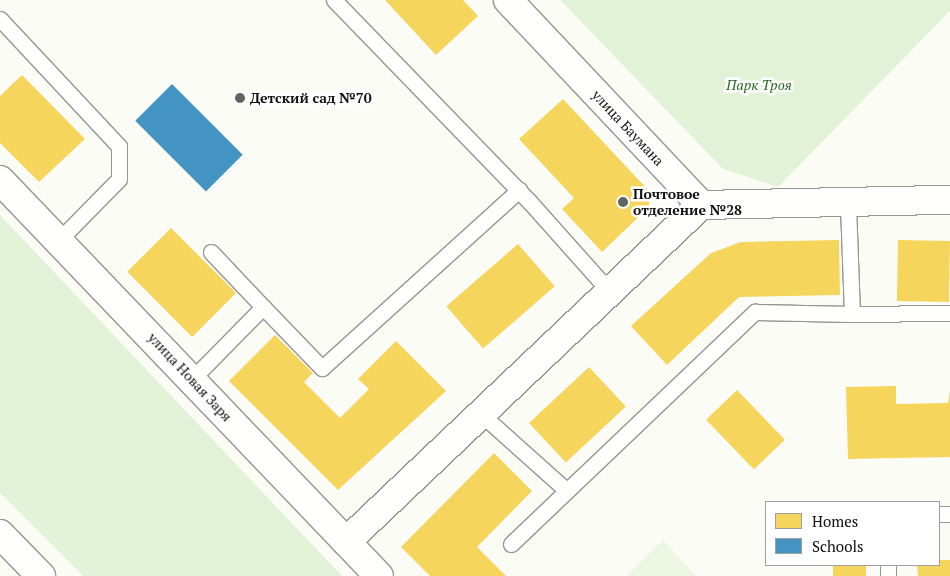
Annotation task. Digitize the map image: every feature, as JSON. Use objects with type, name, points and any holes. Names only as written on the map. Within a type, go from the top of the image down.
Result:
[{"type":"street","name":"улица Баумана","points":[[508,0],[701,205]]},
{"type":"street","name":"улица Новая Заря","points":[[0,180],[379,576]]},
{"type":"street","points":[[346,542],[701,205],[950,200]]},
{"type":"street","points":[[0,534],[41,576]]},
{"type":"lane","points":[[334,0],[520,190],[610,292]]},
{"type":"lane","points":[[0,19],[119,146],[119,179],[59,240]]},
{"type":"lane","points":[[211,252],[322,368],[520,190]]},
{"type":"lane","points":[[848,203],[852,314]]},
{"type":"lane","points":[[192,379],[263,307]]},
{"type":"lane","points":[[511,544],[755,312],[852,314],[950,313]]},
{"type":"lane","points":[[481,414],[566,490]]},
{"type":"green space","name":"Парк Троя","points":[[560,0],[950,0],[950,11],[778,187],[723,169]]},
{"type":"green space","points":[[0,215],[342,576],[83,576],[0,493]]},
{"type":"green space","points":[[663,540],[696,576],[627,576]]},
{"type":"building: Homes","points":[[385,0],[463,0],[478,16],[436,55]]},
{"type":"building: Homes","points":[[22,75],[85,139],[39,182],[0,143],[0,96]]},
{"type":"building: Homes","points":[[563,99],[649,191],[649,207],[602,252],[562,209],[574,198],[519,139]]},
{"type":"building: Homes","points":[[171,228],[236,293],[192,337],[127,272]]},
{"type":"building: Homes","points":[[839,240],[840,295],[739,297],[667,365],[631,326],[711,253],[741,242]]},
{"type":"building: Homes","points":[[898,240],[950,241],[949,302],[897,301]]},
{"type":"building: Homes","points":[[518,244],[555,286],[483,349],[446,306]]},
{"type":"building: Homes","points":[[275,335],[313,373],[304,382],[340,418],[369,389],[358,379],[396,341],[446,391],[338,490],[229,381]]},
{"type":"building: Homes","points":[[589,367],[626,406],[566,462],[529,423]]},
{"type":"building: Homes","points":[[896,386],[896,404],[948,403],[950,392],[950,457],[848,459],[846,387]]},
{"type":"building: Homes","points":[[737,390],[785,440],[754,470],[706,420]]},
{"type":"building: Homes","points":[[494,453],[532,491],[477,547],[506,576],[430,576],[401,547]]},
{"type":"building: Homes","points":[[940,560],[950,560],[950,576],[918,576],[917,566],[940,566]]},
{"type":"building: Homes","points":[[833,566],[866,566],[866,576],[833,576]]},
{"type":"building: Schools","points":[[172,84],[243,155],[206,191],[135,121]]},
{"type":"place","name":"Детский сад №70","points":[[240,98]]},
{"type":"place","name":"Почтовое отделение №28","points":[[623,202]]}]
